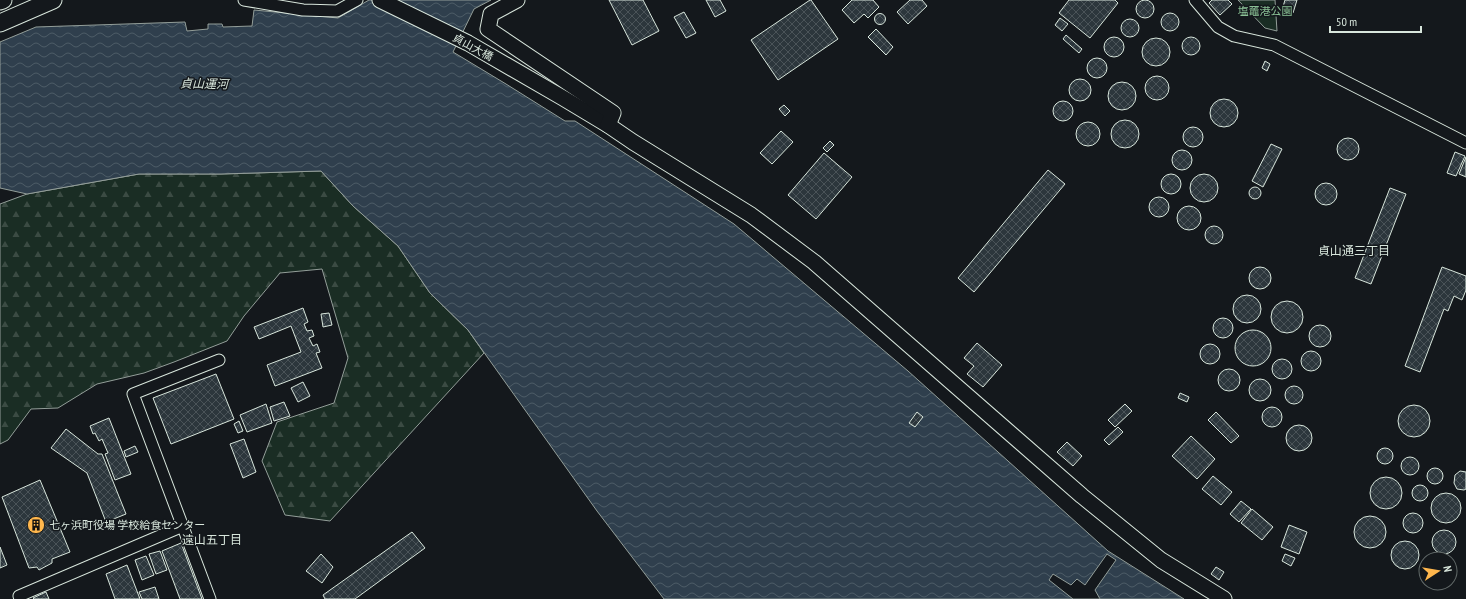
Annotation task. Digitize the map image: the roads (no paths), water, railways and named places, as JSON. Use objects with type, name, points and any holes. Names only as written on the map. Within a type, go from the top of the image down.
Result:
[{"type":"main road","points":[[0,23],[53,0]]},
{"type":"street","points":[[244,0],[303,10],[337,11],[356,0]]},
{"type":"street","name":"貞山大橋","points":[[380,0],[468,43],[563,98],[751,215],[814,262],[1082,496],[1161,560],[1224,599]]},
{"type":"street","points":[[517,0],[491,14],[488,29],[613,113],[608,125]]},
{"type":"street","points":[[1195,0],[1218,28],[1234,36],[1274,45],[1466,143]]},
{"type":"street","points":[[210,599],[133,394],[219,360]]},
{"type":"street","points":[[20,599],[19,596],[183,526]]},
{"type":"water","name":"貞山運河","points":[[369,0],[491,0],[474,9],[453,52],[565,121],[575,121],[734,224],[908,371],[1108,551],[1184,599],[664,599],[597,511],[468,330],[430,293],[398,246],[353,206],[321,171],[221,174],[139,174],[27,194],[0,188],[0,42],[36,27],[185,22],[187,31],[208,29],[208,24],[222,24],[223,27],[252,26],[254,10],[338,18]]},
{"type":"place","name":"七ヶ浜町役場 学校給食センター","points":[[36,525]]},
{"type":"district","name":"貞山通三丁目","points":[[1354,251]]},
{"type":"district","name":"遠山五丁目","points":[[212,540]]},
{"type":"park label","name":"塩竈港公園","points":[[1265,11]]}]
